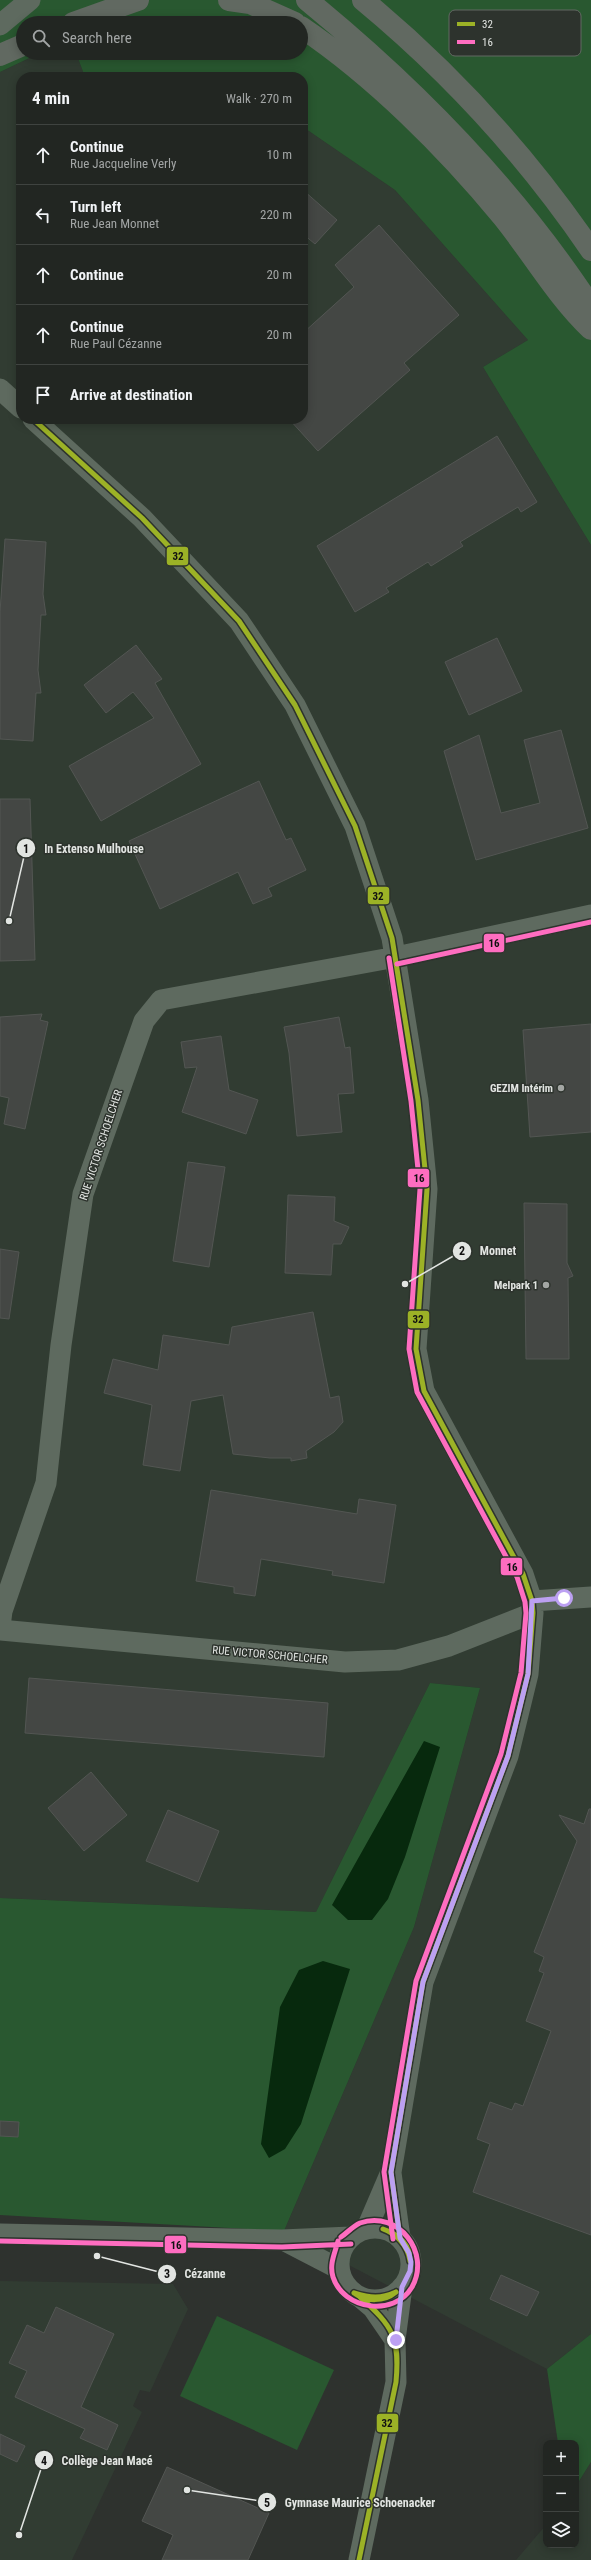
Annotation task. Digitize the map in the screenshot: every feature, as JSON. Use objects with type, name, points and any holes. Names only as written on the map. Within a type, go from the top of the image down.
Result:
[{"type":"highway","points":[[93,16],[138,0]]},
{"type":"highway","points":[[229,0],[250,3],[279,16]]},
{"type":"highway","points":[[308,0],[410,88],[483,165],[545,241],[591,307]]},
{"type":"highway","points":[[363,0],[466,94],[523,159],[591,250]]},
{"type":"highway","points":[[308,32],[341,54],[421,128],[502,217],[591,329]]},
{"type":"highway","points":[[0,55],[16,48]]},
{"type":"street","points":[[0,25],[30,0]]},
{"type":"street","points":[[0,389],[16,403]]},
{"type":"street","points":[[39,424],[142,518],[239,621],[295,705],[355,826],[377,888],[396,957],[418,1100],[427,1189],[416,1349],[424,1391],[522,1574],[532,1607],[528,1674],[508,1756],[423,1982],[391,2172],[400,2238],[409,2253],[411,2262],[410,2271],[402,2287],[396,2340],[396,2382],[359,2560]]},
{"type":"street","name":"RUE VICTOR SCHOELCHER","points":[[0,1627],[2,1611],[46,1483],[60,1352],[83,1194],[144,1021],[161,1000],[396,957],[591,915]]},
{"type":"street","name":"RUE VICTOR SCHOELCHER","points":[[0,1630],[345,1662],[398,1660],[449,1646],[532,1607],[591,1597]]},
{"type":"street","points":[[391,2172],[359,2232],[341,2252],[339,2270],[346,2286],[373,2308],[396,2340]]},
{"type":"street","points":[[0,2234],[282,2240],[384,2229],[400,2238]]},
{"type":"street","points":[[282,2240],[339,2270]]},
{"type":"street","points":[[360,2297],[369,2299],[382,2298],[395,2293],[402,2287]]},
{"type":"shaded area","points":[[0,0],[591,0],[591,545],[483,367],[528,340],[395,190],[308,130],[308,72],[83,72],[79,60],[308,60],[308,16],[16,16],[16,60],[25,60],[0,72]]},
{"type":"shaded area","points":[[25,60],[79,60],[83,72],[16,72],[16,424],[308,424],[308,130],[395,190],[528,340],[483,367],[591,545],[591,2334],[547,2369],[284,2231],[414,1927],[480,1688],[430,1683],[316,1912],[0,1898],[0,72]]},
{"type":"shaded area","points":[[430,1683],[480,1688],[414,1927],[284,2231],[0,2215],[0,1898],[316,1912]]},
{"type":"shaded area","points":[[424,1741],[440,1747],[405,1857],[388,1899],[372,1920],[348,1920],[332,1905]]},
{"type":"shaded area","points":[[323,1961],[350,1969],[301,2124],[285,2149],[269,2158],[261,2144],[280,2007],[299,1970]]},
{"type":"shaded area","points":[[0,2281],[173,2284],[188,2309],[150,2392],[140,2390],[133,2406],[142,2412],[72,2560],[0,2560]]},
{"type":"shaded area","points":[[217,2316],[334,2370],[297,2450],[180,2396]]},
{"type":"shaded area","points":[[591,2334],[591,2462],[579,2481],[579,2440],[558,2440],[547,2369]]},
{"type":"shaded area","points":[[591,2462],[591,2560],[516,2560],[543,2528],[543,2548],[579,2548],[579,2481]]},
{"type":"building","points":[[308,194],[337,220],[315,244],[308,238]]},
{"type":"building","points":[[379,225],[459,315],[404,363],[410,370],[318,451],[294,424],[308,424],[308,328],[354,287],[335,265]]},
{"type":"building","points":[[497,436],[537,502],[521,512],[518,507],[460,542],[463,546],[431,566],[428,562],[386,588],[389,592],[355,612],[317,546]]},
{"type":"building","points":[[5,539],[46,542],[43,594],[46,615],[41,615],[38,670],[41,693],[36,693],[33,741],[0,739],[0,612]]},
{"type":"building","points":[[497,638],[522,691],[469,715],[445,662]]},
{"type":"building","points":[[136,645],[162,679],[155,683],[201,764],[101,821],[69,766],[154,718],[133,692],[106,713],[84,685]]},
{"type":"building","points":[[561,730],[588,828],[476,860],[444,751],[479,735],[501,813],[540,803],[524,740]]},
{"type":"building","points":[[259,781],[286,840],[291,838],[306,870],[268,888],[272,896],[253,904],[238,872],[160,909],[129,841]]},
{"type":"building","points":[[0,799],[30,799],[35,960],[0,961]]},
{"type":"building","points":[[42,1014],[40,1020],[48,1022],[25,1129],[4,1124],[9,1098],[0,1096],[0,1017]]},
{"type":"building","points":[[339,1017],[345,1048],[350,1047],[354,1093],[338,1094],[342,1132],[297,1136],[289,1053],[284,1027]]},
{"type":"building","points":[[591,1024],[591,1132],[530,1137],[523,1030]]},
{"type":"building","points":[[221,1036],[229,1090],[258,1100],[246,1134],[182,1112],[197,1067],[185,1068],[181,1042]]},
{"type":"building","points":[[188,1162],[225,1167],[209,1267],[173,1261]]},
{"type":"building","points":[[288,1195],[335,1197],[334,1221],[349,1227],[341,1244],[333,1244],[331,1275],[285,1273]]},
{"type":"building","name":"Melpark 1","points":[[524,1203],[567,1204],[567,1263],[573,1276],[568,1278],[569,1359],[526,1359]]},
{"type":"building","points":[[0,1249],[19,1252],[9,1319],[0,1318]]},
{"type":"building","points":[[313,1312],[330,1398],[339,1396],[343,1422],[334,1432],[306,1451],[307,1458],[291,1461],[291,1458],[270,1458],[233,1454],[223,1395],[191,1401],[180,1471],[143,1465],[152,1405],[104,1393],[113,1359],[158,1370],[163,1335],[229,1345],[232,1327]]},
{"type":"building","points":[[211,1490],[357,1514],[359,1499],[396,1505],[384,1583],[332,1575],[333,1571],[261,1559],[255,1596],[234,1593],[234,1587],[196,1581]]},
{"type":"building","points":[[29,1678],[328,1703],[324,1757],[25,1733]]},
{"type":"building","points":[[91,1772],[127,1815],[84,1851],[48,1808]]},
{"type":"building","points":[[589,1809],[591,1809],[591,2235],[473,2192],[490,2144],[477,2139],[490,2102],[512,2110],[515,2103],[523,2106],[551,2031],[526,2021],[544,1973],[539,1971],[544,1957],[534,1952],[577,1841],[559,1815],[584,1824]]},
{"type":"building","points":[[168,1810],[219,1831],[198,1882],[146,1861]]},
{"type":"building","points":[[0,2121],[19,2122],[18,2137],[0,2136]]},
{"type":"building","points":[[501,2275],[539,2292],[527,2316],[490,2299]]},
{"type":"building","points":[[56,2307],[114,2334],[81,2407],[118,2425],[107,2450],[80,2438],[85,2429],[15,2397],[27,2371],[9,2363],[27,2325],[44,2333]]},
{"type":"building","points":[[0,2434],[25,2446],[17,2462],[0,2454]]},
{"type":"building","points":[[167,2467],[269,2513],[248,2560],[162,2560],[173,2535],[142,2521]]},
{"type":"transit line","name":"32","points":[[39,424],[142,518],[239,621],[295,705],[355,826],[392,938],[418,1100],[427,1189],[416,1349],[424,1391],[523,1574],[532,1601],[533,1613],[528,1674],[508,1756],[423,1982],[391,2172],[400,2238]]},
{"type":"transit line","name":"16","points":[[397,964],[591,922]]},
{"type":"transit line","name":"16","points":[[389,958],[411,1101],[420,1189],[409,1349],[417,1392],[517,1577],[525,1602],[526,1613],[521,1673],[501,1754],[416,1981],[384,2172],[393,2239]]},
{"type":"transit line","name":"16","points":[[338,2241],[333,2259],[332,2272],[339,2288],[347,2296],[370,2306],[382,2306],[393,2303],[404,2297],[412,2287],[417,2274],[417,2261],[414,2248],[408,2237],[399,2229],[387,2223],[374,2221],[360,2223],[341,2237]]},
{"type":"transit line","name":"32","points":[[383,2229],[402,2240],[408,2250],[410,2261]]},
{"type":"transit line","name":"32","points":[[383,2229],[393,2234],[401,2241],[407,2250],[410,2261]]},
{"type":"transit line","name":"16","points":[[0,2241],[282,2247],[351,2244]]},
{"type":"transit line","name":"32","points":[[354,2293],[375,2297],[385,2296],[396,2292]]},
{"type":"transit line","name":"32","points":[[354,2293],[364,2298],[375,2300],[386,2298],[396,2292]]},
{"type":"transit line","name":"32","points":[[359,2560],[396,2382],[397,2367],[397,2354],[392,2334],[380,2316],[360,2297]]},
{"type":"place","name":"In Extenso Mulhouse","points":[[9,921]]},
{"type":"place","name":"GEZIM Intérim","points":[[561,1088]]},
{"type":"place","name":"Monnet","points":[[405,1284]]},
{"type":"place","name":"Melpark 1","points":[[546,1285]]},
{"type":"place","name":"Cézanne","points":[[97,2256]]},
{"type":"place","name":"Gymnase Maurice Schoenacker","points":[[187,2490]]},
{"type":"place","name":"Collège Jean Macé","points":[[19,2535]]},
{"type":"route","points":[[396,2340],[402,2287],[407,2280],[411,2262],[406,2245],[400,2238],[395,2215],[391,2172],[423,1982],[508,1756],[528,1674],[533,1613],[532,1601],[564,1598]]}]
